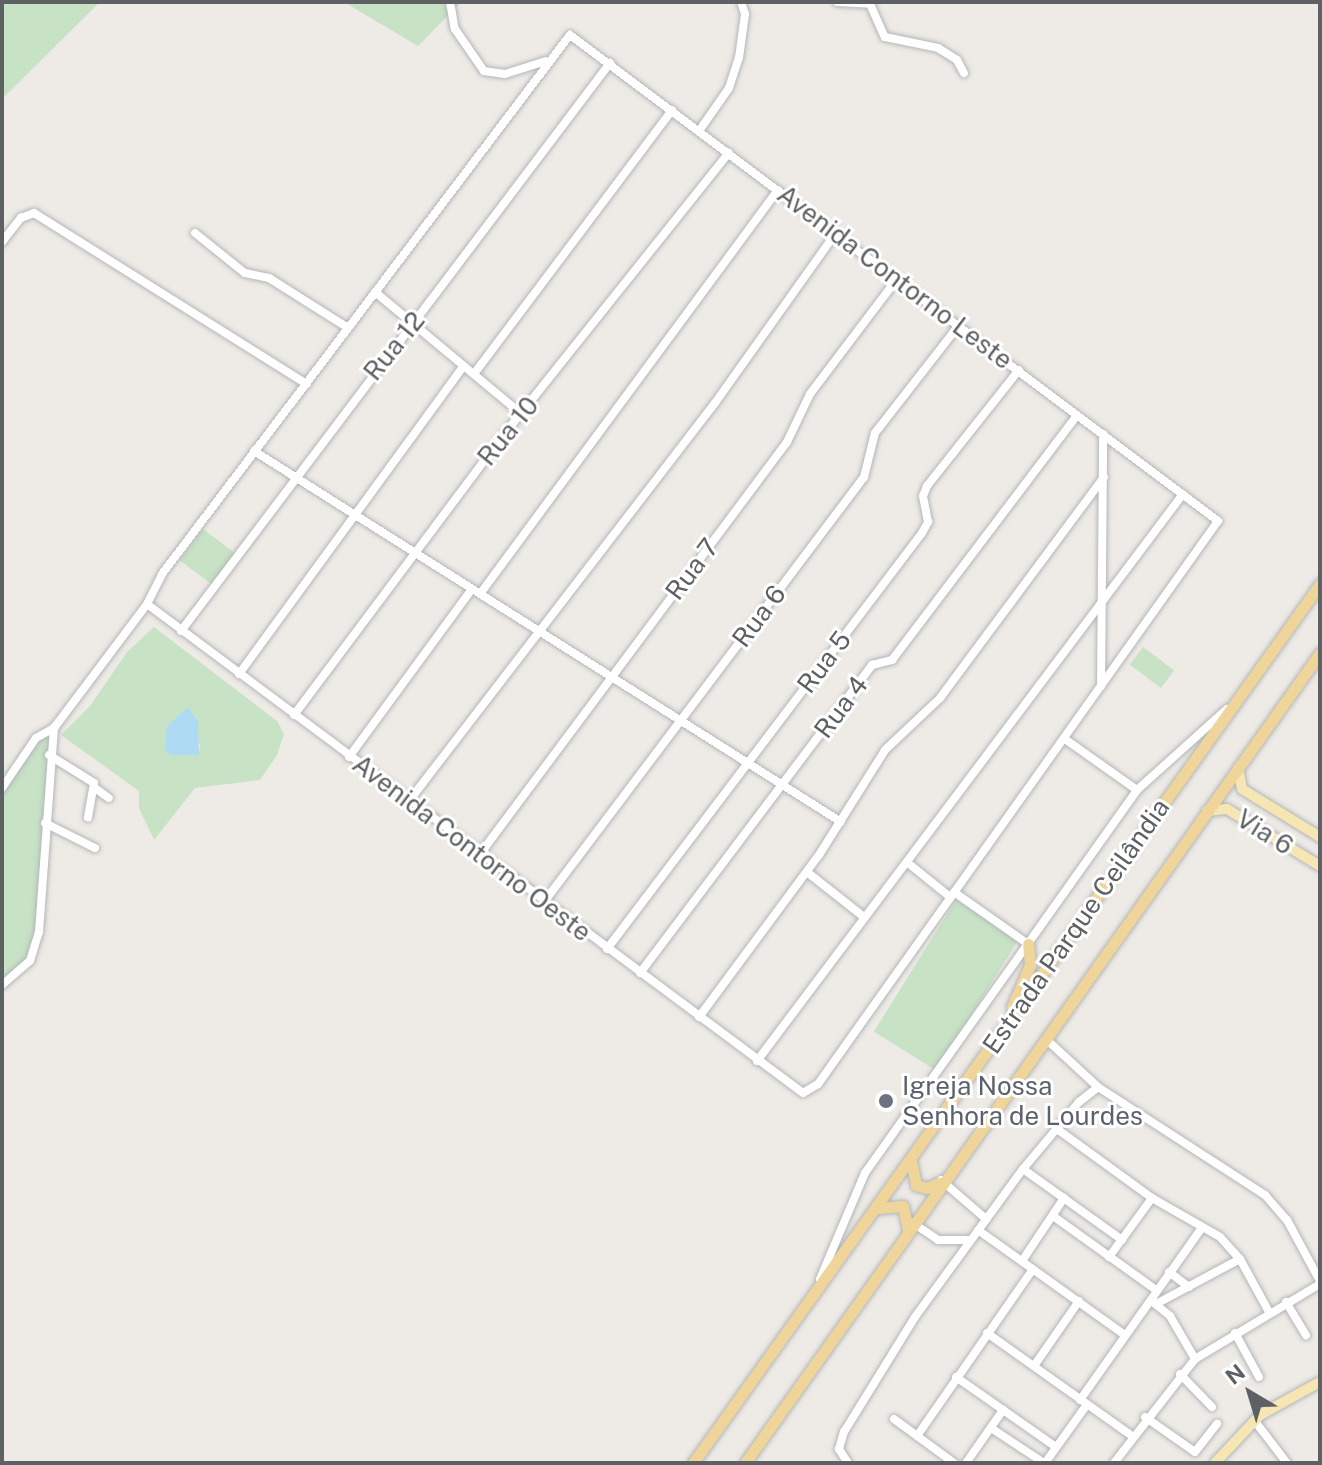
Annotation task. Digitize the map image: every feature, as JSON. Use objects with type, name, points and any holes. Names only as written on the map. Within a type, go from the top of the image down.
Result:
[{"type":"highway","name":"Estrada Parque Ceilândia","points":[[693,1463],[1320,584]]},
{"type":"highway","name":"Estrada Parque Ceilândia","points":[[745,1463],[940,1182],[1047,1040],[1320,653]]},
{"type":"highway","points":[[998,1035],[1030,965],[1028,944]]},
{"type":"highway","points":[[911,1160],[916,1185],[927,1188],[940,1182]]},
{"type":"highway","points":[[877,1209],[903,1206],[910,1226]]},
{"type":"main road","name":"Via 6","points":[[1238,768],[1242,789],[1320,837]]},
{"type":"main road","name":"Via 6","points":[[1207,811],[1227,809],[1320,866]]},
{"type":"main road","points":[[1215,1463],[1254,1420],[1320,1382]]},
{"type":"street","points":[[450,2],[455,29],[484,71],[505,74],[548,61]]},
{"type":"street","points":[[699,131],[729,88],[739,58],[745,14],[741,2]]},
{"type":"street","points":[[837,2],[870,4],[885,37],[938,48],[957,60],[964,73]]},
{"type":"street","name":"Avenida Contorno Leste","points":[[548,61],[570,35],[1218,521],[1101,687]]},
{"type":"street","points":[[2,788],[36,738],[54,728],[147,604],[147,595],[548,61]]},
{"type":"street","name":"Rua 12","points":[[181,631],[412,321],[610,63]]},
{"type":"street","points":[[474,374],[672,110]]},
{"type":"street","name":"Rua 10","points":[[294,715],[520,413],[582,343],[729,153]]},
{"type":"street","points":[[349,757],[778,190]]},
{"type":"street","points":[[2,242],[21,218],[34,213],[307,384]]},
{"type":"street","points":[[195,233],[245,273],[269,278],[348,328]]},
{"type":"street","points":[[409,801],[715,403],[835,234]]},
{"type":"street","name":"Rua 7","points":[[480,854],[787,442],[810,394],[897,279]]},
{"type":"street","points":[[375,292],[520,413]]},
{"type":"street","name":"Rua 6","points":[[544,902],[864,477],[875,433],[959,325]]},
{"type":"street","points":[[239,674],[464,366]]},
{"type":"street","name":"Rua 5","points":[[607,949],[922,533],[928,522],[923,496],[927,486],[1019,370]]},
{"type":"street","name":"Rua 4","points":[[640,973],[872,665],[892,660],[1077,415]]},
{"type":"street","points":[[952,894],[1101,687],[1103,434]]},
{"type":"street","points":[[254,451],[841,822]]},
{"type":"street","points":[[699,1017],[807,872],[885,750],[940,698],[1104,477]]},
{"type":"street","points":[[757,1061],[1183,494]]},
{"type":"street","name":"Avenida Contorno Oeste","points":[[147,604],[797,1091],[809,1092],[818,1084],[952,894]]},
{"type":"street","points":[[816,1290],[865,1173],[1137,790],[1237,700]]},
{"type":"street","points":[[2,985],[18,974],[35,950],[49,755],[54,728]]},
{"type":"street","points":[[1065,739],[1137,790]]},
{"type":"street","points":[[49,755],[109,798]]},
{"type":"street","points":[[88,817],[95,788]]},
{"type":"street","points":[[45,823],[95,848]]},
{"type":"street","points":[[908,863],[1028,944]]},
{"type":"street","points":[[807,872],[864,917]]},
{"type":"street","points":[[1047,1040],[1098,1087],[1265,1195],[1287,1220],[1320,1283],[1195,1359],[1145,1417],[1114,1463]]},
{"type":"street","points":[[848,1463],[839,1449],[844,1432],[970,1240],[1023,1169],[1098,1087]]},
{"type":"street","points":[[1057,1129],[1152,1198],[1201,1229],[1220,1237],[1240,1259],[1269,1312]]},
{"type":"street","points":[[1023,1169],[1122,1240]]},
{"type":"street","points":[[940,1182],[986,1219]]},
{"type":"street","points":[[1022,1261],[1064,1198]]},
{"type":"street","points":[[1109,1257],[1152,1198]]},
{"type":"street","points":[[1053,1216],[1156,1290]]},
{"type":"street","points":[[910,1226],[938,1240],[970,1240]]},
{"type":"street","points":[[991,1428],[1044,1463],[1123,1334],[1152,1302],[1156,1290],[1201,1229]]},
{"type":"street","points":[[978,1230],[1123,1334]]},
{"type":"street","points":[[1152,1302],[1189,1287],[1240,1259]]},
{"type":"street","points":[[917,1436],[1033,1269]]},
{"type":"street","points":[[1169,1272],[1189,1287]]},
{"type":"street","points":[[1034,1366],[1079,1301]]},
{"type":"street","points":[[1152,1302],[1170,1316],[1195,1359]]},
{"type":"street","points":[[1286,1302],[1306,1335]]},
{"type":"street","points":[[987,1333],[1132,1436]]},
{"type":"street","points":[[1235,1333],[1259,1377]]},
{"type":"street","points":[[1180,1374],[1212,1407]]},
{"type":"street","points":[[956,1377],[1056,1447]]},
{"type":"street","points":[[966,1463],[1003,1410]]},
{"type":"street","points":[[1145,1417],[1195,1452],[1217,1424]]},
{"type":"street","points":[[894,1419],[954,1463]]},
{"type":"street","points":[[1254,1420],[1287,1463]]},
{"type":"green space","points":[[2,2],[100,2],[2,99]]},
{"type":"green space","points":[[344,2],[461,2],[418,46]]},
{"type":"green space","points":[[203,529],[236,554],[212,585],[180,560]]},
{"type":"green space","points":[[154,627],[277,721],[284,734],[277,755],[260,780],[195,788],[154,840],[139,808],[139,791],[61,735],[90,706],[127,652]],"holes":[[[188,707],[199,751],[174,755],[166,745]]]},
{"type":"green space","points":[[1143,647],[1174,670],[1161,688],[1130,665]]},
{"type":"green space","points":[[54,728],[39,932],[30,961],[2,985],[2,788],[29,747]]},
{"type":"green space","points":[[956,900],[1019,939],[937,1071],[874,1031]]},
{"type":"water","points":[[188,707],[198,722],[199,755],[171,755],[165,750],[167,726]]},
{"type":"place","name":"Igreja Nossa Senhora de Lourdes","points":[[886,1101]]}]
